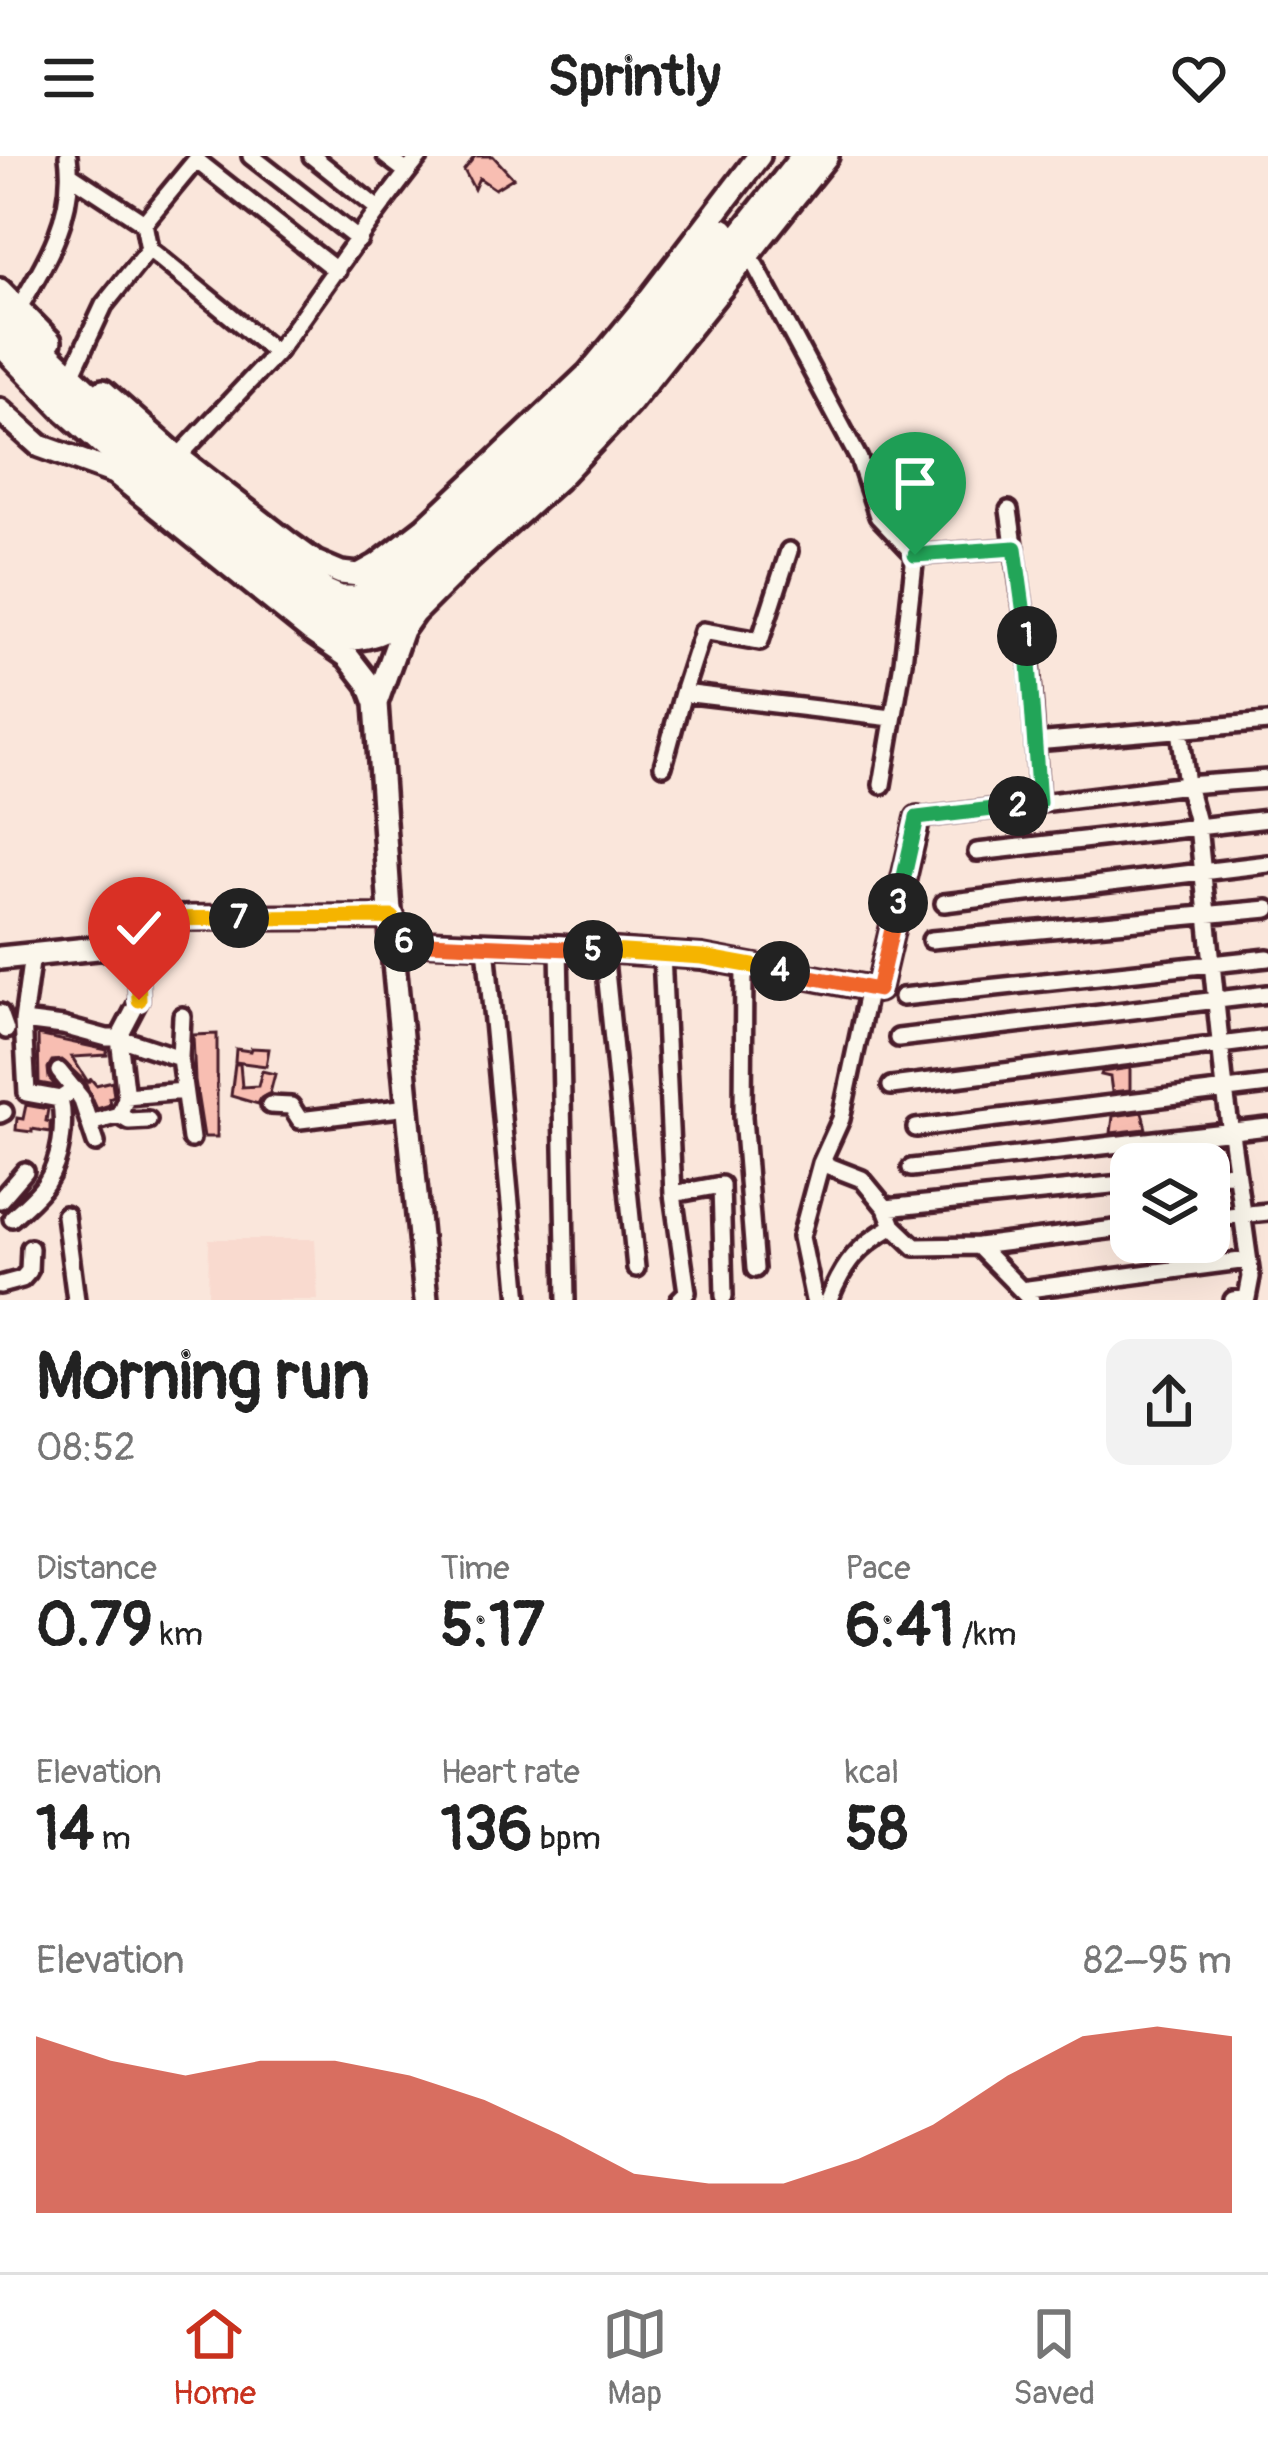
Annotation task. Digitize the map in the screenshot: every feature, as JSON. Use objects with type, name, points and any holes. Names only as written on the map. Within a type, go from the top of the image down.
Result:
[{"type":"highway","points":[[9,309],[69,380],[150,453],[269,540],[324,593],[357,600],[386,584],[425,539],[508,473],[602,379],[782,156]]},
{"type":"highway","points":[[0,340],[68,410],[158,490],[304,608],[333,622],[369,620],[403,599],[615,393],[806,156]]},
{"type":"main road","points":[[425,539],[588,374],[759,156]]},
{"type":"main road","points":[[376,703],[402,630],[414,614],[616,418],[827,156]]},
{"type":"main road","points":[[0,290],[9,309],[269,540]]},
{"type":"main road","points":[[0,410],[40,446],[116,473],[348,657],[369,684],[376,703],[392,941],[426,1300]]},
{"type":"main road","points":[[311,632],[358,640],[388,632],[414,614]]},
{"type":"main road","points":[[392,941],[703,957],[878,990],[917,818]]},
{"type":"main road","points":[[0,958],[137,944],[159,919],[392,917]]},
{"type":"street","points":[[9,309],[47,262],[65,214],[71,175],[68,156]]},
{"type":"street","points":[[251,156],[359,240]]},
{"type":"street","points":[[311,156],[377,208]]},
{"type":"street","points":[[386,156],[407,172]]},
{"type":"street","points":[[178,457],[276,353],[377,208],[420,156]]},
{"type":"street","points":[[144,223],[194,158],[337,271]]},
{"type":"street","points":[[71,175],[144,223],[149,249],[276,353]]},
{"type":"street","points":[[75,367],[104,305],[149,249]]},
{"type":"street","points":[[748,256],[859,458],[878,516],[915,555],[882,785]]},
{"type":"street","points":[[1009,510],[1029,649],[1039,803]]},
{"type":"street","points":[[915,555],[1015,548]]},
{"type":"street","points":[[663,766],[703,631],[760,641],[789,551]]},
{"type":"street","points":[[683,693],[892,718]]},
{"type":"street","points":[[1035,742],[1268,722]]},
{"type":"street","points":[[1180,729],[1204,871],[1225,1090],[1251,1277],[1246,1298],[1233,1300]]},
{"type":"street","points":[[917,818],[1268,779]]},
{"type":"street","points":[[977,851],[1268,819]]},
{"type":"street","points":[[944,903],[1268,865]]},
{"type":"street","points":[[931,940],[1268,909]]},
{"type":"street","points":[[119,1115],[126,1096],[119,1038],[139,1000],[137,944]]},
{"type":"street","points":[[485,946],[519,1300]]},
{"type":"street","points":[[559,947],[566,1300]]},
{"type":"street","points":[[604,951],[636,1268]]},
{"type":"street","points":[[662,954],[673,1194],[687,1292],[679,1300]]},
{"type":"street","points":[[32,955],[23,1021],[27,1094],[68,1094]]},
{"type":"street","points":[[902,997],[1268,958]]},
{"type":"street","points":[[745,965],[743,1117],[755,1269]]},
{"type":"street","points":[[814,1300],[801,1237],[821,1163],[841,1119],[868,988]]},
{"type":"street","points":[[898,1039],[1268,994]]},
{"type":"street","points":[[182,1016],[180,1058],[191,1139]]},
{"type":"street","points":[[23,1021],[119,1038],[180,1058]]},
{"type":"street","points":[[891,1086],[1268,1040]]},
{"type":"street","points":[[59,1071],[96,1143]]},
{"type":"street","points":[[916,1127],[1268,1085]]},
{"type":"street","points":[[126,1096],[184,1091]]},
{"type":"street","points":[[12,1218],[45,1185],[55,1163],[68,1094]]},
{"type":"street","points":[[270,1106],[291,1106],[300,1120],[408,1107]]},
{"type":"street","points":[[90,1124],[119,1115],[129,1121],[148,1120]]},
{"type":"street","points":[[911,1168],[1268,1127]]},
{"type":"street","points":[[821,1163],[862,1180],[886,1208],[893,1226],[915,1247],[978,1246],[1110,1230]]},
{"type":"street","points":[[0,1200],[25,1171]]},
{"type":"street","points":[[1230,1173],[1236,1172]]},
{"type":"street","points":[[673,1194],[721,1185],[724,1297]]},
{"type":"street","points":[[886,1208],[1110,1185]]},
{"type":"street","points":[[1230,1215],[1268,1211]]},
{"type":"street","points":[[65,1215],[76,1300]]},
{"type":"street","points":[[829,1300],[838,1278],[865,1242],[893,1226]]},
{"type":"street","points":[[978,1246],[1026,1295],[1249,1259]]},
{"type":"street","points":[[0,1285],[22,1279],[29,1271],[30,1248]]},
{"type":"shaded area","points":[[209,1239],[315,1239],[318,1300],[208,1300]]},
{"type":"building","points":[[475,156],[493,156],[513,178],[495,189],[479,178],[474,189],[464,170]]},
{"type":"building","points":[[217,1034],[217,1137],[204,1137],[193,1035]]},
{"type":"building","points":[[38,1035],[107,1050],[107,1055],[72,1057],[88,1082],[112,1081],[110,1105],[97,1109],[84,1081],[62,1060],[52,1061],[48,1068],[56,1086],[39,1083]]},
{"type":"building","points":[[236,1049],[269,1049],[266,1066],[235,1062]]},
{"type":"building","points":[[235,1064],[240,1064],[242,1087],[258,1086],[262,1071],[275,1074],[270,1093],[258,1104],[231,1096]]},
{"type":"building","points":[[1130,1068],[1130,1090],[1112,1092],[1110,1077],[1102,1072]]},
{"type":"building","points":[[26,1105],[48,1109],[50,1132],[16,1130]]},
{"type":"building","points":[[1142,1112],[1146,1129],[1111,1133],[1113,1116]]},
{"type":"route","points":[[139,1000],[137,944],[159,919],[392,917],[392,941],[703,957],[878,990],[917,818],[1039,803],[1029,649],[1015,548],[915,555]]}]
